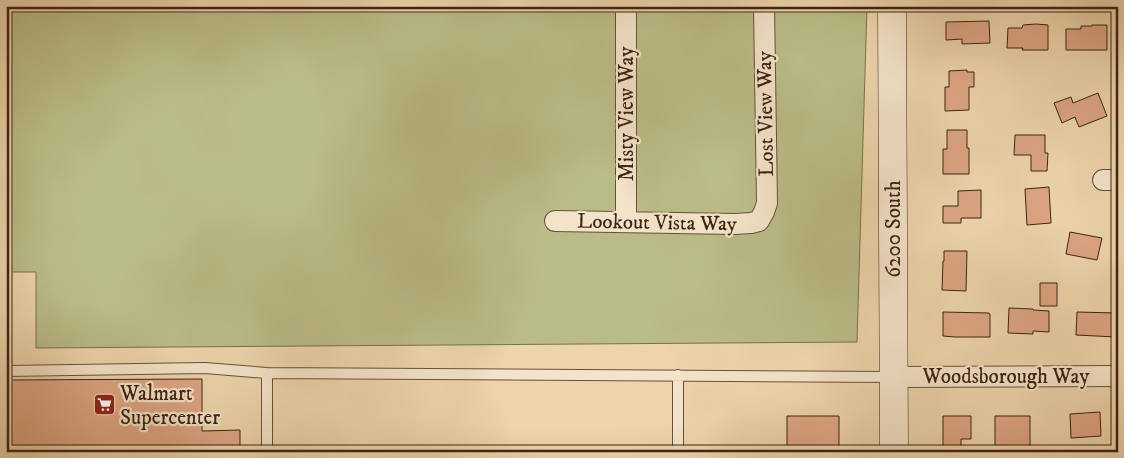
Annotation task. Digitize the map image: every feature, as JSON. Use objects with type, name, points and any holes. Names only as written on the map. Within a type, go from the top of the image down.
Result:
[{"type":"main road","name":"6200 South","points":[[892,6],[894,452]]},
{"type":"street","name":"Misty View Way","points":[[626,6],[626,222]]},
{"type":"street","name":"Lost View Way","points":[[759,221],[767,202],[764,6]]},
{"type":"street","name":"Lookout Vista Way","points":[[555,221],[735,224],[759,221]]},
{"type":"street","name":"Woodsborough Way","points":[[894,376],[1118,376]]},
{"type":"lane","points":[[6,370],[205,368],[267,373],[894,376]]},
{"type":"lane","points":[[267,373],[267,452]]},
{"type":"lane","points":[[678,375],[678,452]]},
{"type":"green space","points":[[6,6],[867,6],[857,342],[36,348],[36,272],[6,272]]},
{"type":"building","points":[[989,21],[990,43],[962,44],[962,39],[946,40],[946,22]]},
{"type":"building","points":[[1023,25],[1048,25],[1048,50],[1007,48],[1008,28],[1022,28]]},
{"type":"building","points":[[1107,25],[1107,50],[1066,50],[1066,29],[1081,29],[1081,26]]},
{"type":"building","points":[[967,70],[967,72],[974,72],[974,87],[969,87],[969,110],[945,111],[945,87],[949,87],[949,71]]},
{"type":"building","points":[[1098,93],[1107,116],[1079,127],[1075,117],[1062,123],[1054,103],[1071,97],[1073,103]]},
{"type":"building","points":[[947,130],[967,130],[969,174],[943,174],[943,149],[947,149]]},
{"type":"building","points":[[1015,135],[1045,135],[1045,153],[1048,153],[1047,171],[1031,171],[1031,155],[1014,155]]},
{"type":"building","points":[[1049,187],[1051,223],[1027,225],[1025,189]]},
{"type":"building","points":[[981,190],[981,218],[961,218],[961,223],[943,223],[943,206],[958,206],[958,191]]},
{"type":"building","points":[[1070,232],[1102,238],[1097,260],[1066,254]]},
{"type":"building","points":[[944,251],[967,251],[966,291],[942,290]]},
{"type":"building","points":[[1040,283],[1057,283],[1057,306],[1040,306]]},
{"type":"building","points":[[1009,308],[1049,311],[1049,332],[1033,331],[1033,334],[1008,333]]},
{"type":"building","points":[[943,312],[989,313],[990,337],[943,336]]},
{"type":"building","points":[[1077,312],[1116,313],[1116,337],[1076,335]]},
{"type":"building","name":"Walmart Supercenter","points":[[202,379],[202,431],[240,430],[240,452],[6,452],[6,380]]},
{"type":"building","points":[[1100,412],[1101,436],[1071,438],[1070,414]]},
{"type":"building","points":[[1114,415],[1118,415],[1118,434],[1114,434]]},
{"type":"building","points":[[787,416],[839,416],[839,452],[787,452]]},
{"type":"building","points":[[943,416],[971,416],[971,439],[961,439],[961,452],[943,452]]},
{"type":"building","points":[[995,416],[1030,416],[1030,450],[995,450]]},
{"type":"place","name":"Walmart Supercenter","points":[[104,405]]}]
